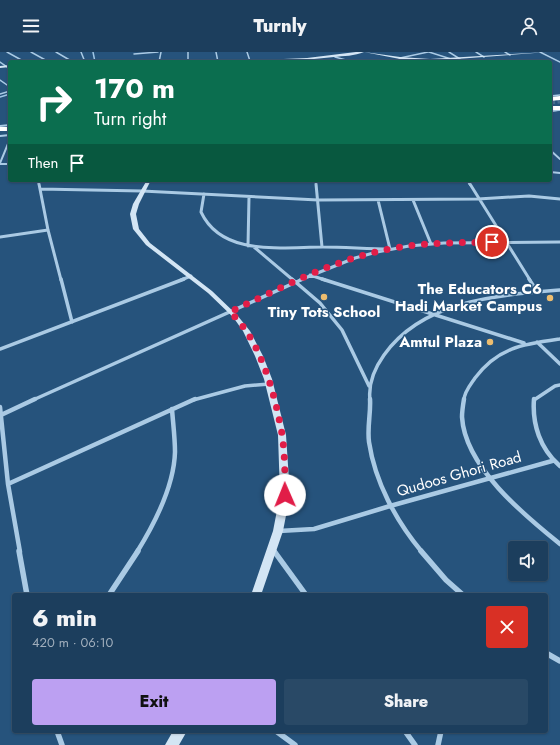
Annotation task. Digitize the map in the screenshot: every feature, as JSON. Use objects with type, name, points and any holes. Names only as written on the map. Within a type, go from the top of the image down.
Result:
[{"type":"street","points":[[7,52],[21,60]]},
{"type":"street","points":[[31,52],[45,60]]},
{"type":"street","points":[[56,52],[70,60]]},
{"type":"street","points":[[134,54],[160,52]]},
{"type":"street","points":[[292,60],[335,57],[362,52]]},
{"type":"street","points":[[366,52],[421,60]]},
{"type":"street","points":[[400,58],[428,52],[452,59]]},
{"type":"street","points":[[449,52],[460,59]]},
{"type":"street","points":[[476,52],[484,57]]},
{"type":"street","points":[[505,52],[510,55]]},
{"type":"street","points":[[541,52],[560,62]]},
{"type":"street","points":[[442,60],[546,52]]},
{"type":"street","points":[[335,57],[340,60]]},
{"type":"street","points":[[335,57],[346,60]]},
{"type":"street","points":[[0,164],[8,144]]},
{"type":"street","points":[[552,152],[560,159]]},
{"type":"street","points":[[555,155],[560,153]]},
{"type":"street","points":[[38,182],[48,230],[72,322]]},
{"type":"street","points":[[148,182],[136,204],[133,214],[136,229],[148,244],[191,276],[230,312],[246,331],[259,356],[269,384],[282,435],[285,464],[285,495],[278,531],[271,547],[263,578],[257,593]]},
{"type":"street","points":[[316,182],[322,247]]},
{"type":"street","points":[[468,182],[537,291]]},
{"type":"street","points":[[40,189],[142,191],[318,200],[478,199],[529,196],[560,199]]},
{"type":"street","points":[[204,194],[201,203],[201,211],[205,221],[217,232],[248,246],[390,249]]},
{"type":"street","points":[[248,246],[249,197]]},
{"type":"street","points":[[378,200],[390,249]]},
{"type":"street","points":[[413,200],[431,244]]},
{"type":"street","points":[[0,237],[48,230]]},
{"type":"street","points":[[1,415],[52,390],[230,312],[294,282],[354,259],[390,249],[431,244],[560,242]]},
{"type":"street","points":[[254,247],[320,303],[342,330],[369,386]]},
{"type":"street","points":[[310,275],[527,344]]},
{"type":"street","points":[[0,349],[191,276]]},
{"type":"street","name":"Qudoos Ghori Road","points":[[552,461],[390,506],[380,482],[373,457],[368,423],[370,404],[369,386],[381,356],[405,331],[430,314],[475,301],[537,291],[560,290]]},
{"type":"street","points":[[560,340],[537,342],[511,347],[490,361],[476,377],[464,395],[462,412],[463,429],[473,453],[490,478],[519,510],[560,544]]},
{"type":"street","points":[[537,342],[560,364]]},
{"type":"street","points":[[8,484],[197,398],[245,386],[269,384]]},
{"type":"street","points":[[560,385],[555,386],[534,399],[534,423],[541,444],[552,461],[560,466]]},
{"type":"street","points":[[0,407],[8,484],[27,593]]},
{"type":"street","points":[[110,593],[137,553],[166,496],[174,466],[172,409]]},
{"type":"street","points":[[278,531],[314,529],[390,506],[419,550],[453,588],[459,593]]},
{"type":"street","points":[[271,547],[305,593]]},
{"type":"street","points":[[548,654],[560,661]]},
{"type":"street","points":[[59,733],[62,745]]},
{"type":"street","points":[[171,745],[180,733]]},
{"type":"street","points":[[279,733],[295,745]]},
{"type":"street","points":[[406,733],[415,745]]},
{"type":"street","points":[[438,745],[441,733]]},
{"type":"waterway","points":[[93,52],[95,60]]},
{"type":"waterway","points":[[0,97],[8,95]]},
{"type":"tunnel","points":[[552,102],[560,101]]},
{"type":"place","name":"Tiny Tots School","points":[[324,297]]},
{"type":"place","name":"The Educators C6 Hadi Market Campus","points":[[550,298]]},
{"type":"place","name":"Amtul Plaza","points":[[490,342]]},
{"type":"route","points":[[285,495],[285,464],[282,435],[268,379],[259,356],[246,331],[235,316],[230,312],[325,268],[368,254],[401,247],[440,243],[492,242]]}]
